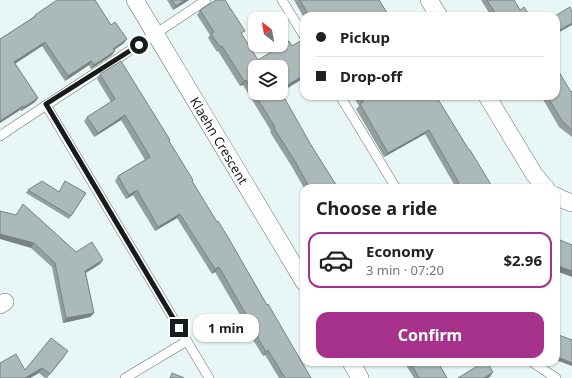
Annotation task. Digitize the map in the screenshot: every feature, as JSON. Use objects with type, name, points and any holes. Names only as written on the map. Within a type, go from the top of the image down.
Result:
[{"type":"street","name":"Klaehn Crescent","points":[[135,0],[300,275]]},
{"type":"street","points":[[429,0],[436,12]]},
{"type":"street","points":[[489,100],[534,174],[542,184]]},
{"type":"street","points":[[560,198],[572,203]]},
{"type":"street","points":[[353,366],[360,378]]},
{"type":"lane","points":[[0,136],[46,104],[156,34],[206,0]]},
{"type":"lane","points":[[282,0],[300,29]]},
{"type":"lane","points":[[342,100],[394,184]]},
{"type":"lane","points":[[46,104],[209,378]]},
{"type":"lane","points":[[124,378],[187,341]]},
{"type":"lane","points":[[538,366],[556,378]]},
{"type":"building","points":[[57,0],[95,0],[111,25],[115,22],[127,39],[113,49],[115,51],[94,65],[91,61],[68,76],[45,42],[14,62],[38,98],[0,121],[0,39],[36,16],[35,15]]},
{"type":"building","points":[[172,0],[185,0],[176,6]]},
{"type":"building","points":[[216,0],[225,0],[245,31],[241,33],[248,44],[248,52],[253,52],[258,60],[248,60],[248,83],[246,80],[244,81],[222,46],[220,47],[211,34],[214,32],[200,10]]},
{"type":"building","points":[[300,0],[379,0],[386,12],[307,12]]},
{"type":"building","points":[[487,0],[514,0],[520,10],[524,7],[527,12],[494,12]]},
{"type":"building","points":[[570,7],[572,11],[572,23],[560,30],[560,13]]},
{"type":"building","points":[[300,41],[300,77],[288,85],[288,60],[258,60],[271,52],[288,52],[288,42],[292,46]]},
{"type":"building","points":[[121,61],[170,140],[169,141],[193,180],[192,181],[229,239],[267,305],[268,304],[300,359],[300,366],[304,366],[311,378],[285,378],[268,350],[266,352],[219,267],[215,269],[180,214],[158,227],[137,190],[129,195],[118,176],[150,157],[125,115],[98,133],[87,117],[115,99],[100,74]]},
{"type":"building","points":[[560,74],[571,92],[572,91],[572,130],[563,122],[549,100],[560,100]]},
{"type":"building","points":[[258,100],[286,100],[335,184],[308,184],[274,128],[275,127]]},
{"type":"building","points":[[362,100],[438,100],[491,184],[458,184],[459,183],[429,130],[388,153],[360,104],[363,102]]},
{"type":"building","points":[[42,181],[59,192],[65,181],[86,193],[71,216],[28,190]]},
{"type":"building","points":[[23,204],[76,252],[92,242],[103,260],[85,271],[94,313],[66,318],[55,263],[34,243],[0,234],[0,211],[16,215]]},
{"type":"building","points":[[560,240],[572,245],[572,271],[560,266]]},
{"type":"building","points":[[560,336],[572,340],[572,363],[560,358]]},
{"type":"building","points":[[51,338],[68,351],[50,374],[42,368],[25,378],[0,378],[0,363],[16,354],[25,370]]},
{"type":"building","points":[[412,366],[440,366],[447,378],[419,378]]},
{"type":"building","points":[[478,366],[489,366],[493,372],[484,378],[458,378]]},
{"type":"building","points":[[172,373],[184,378],[170,378]]},
{"type":"route","points":[[139,45],[46,104],[179,328]]}]
